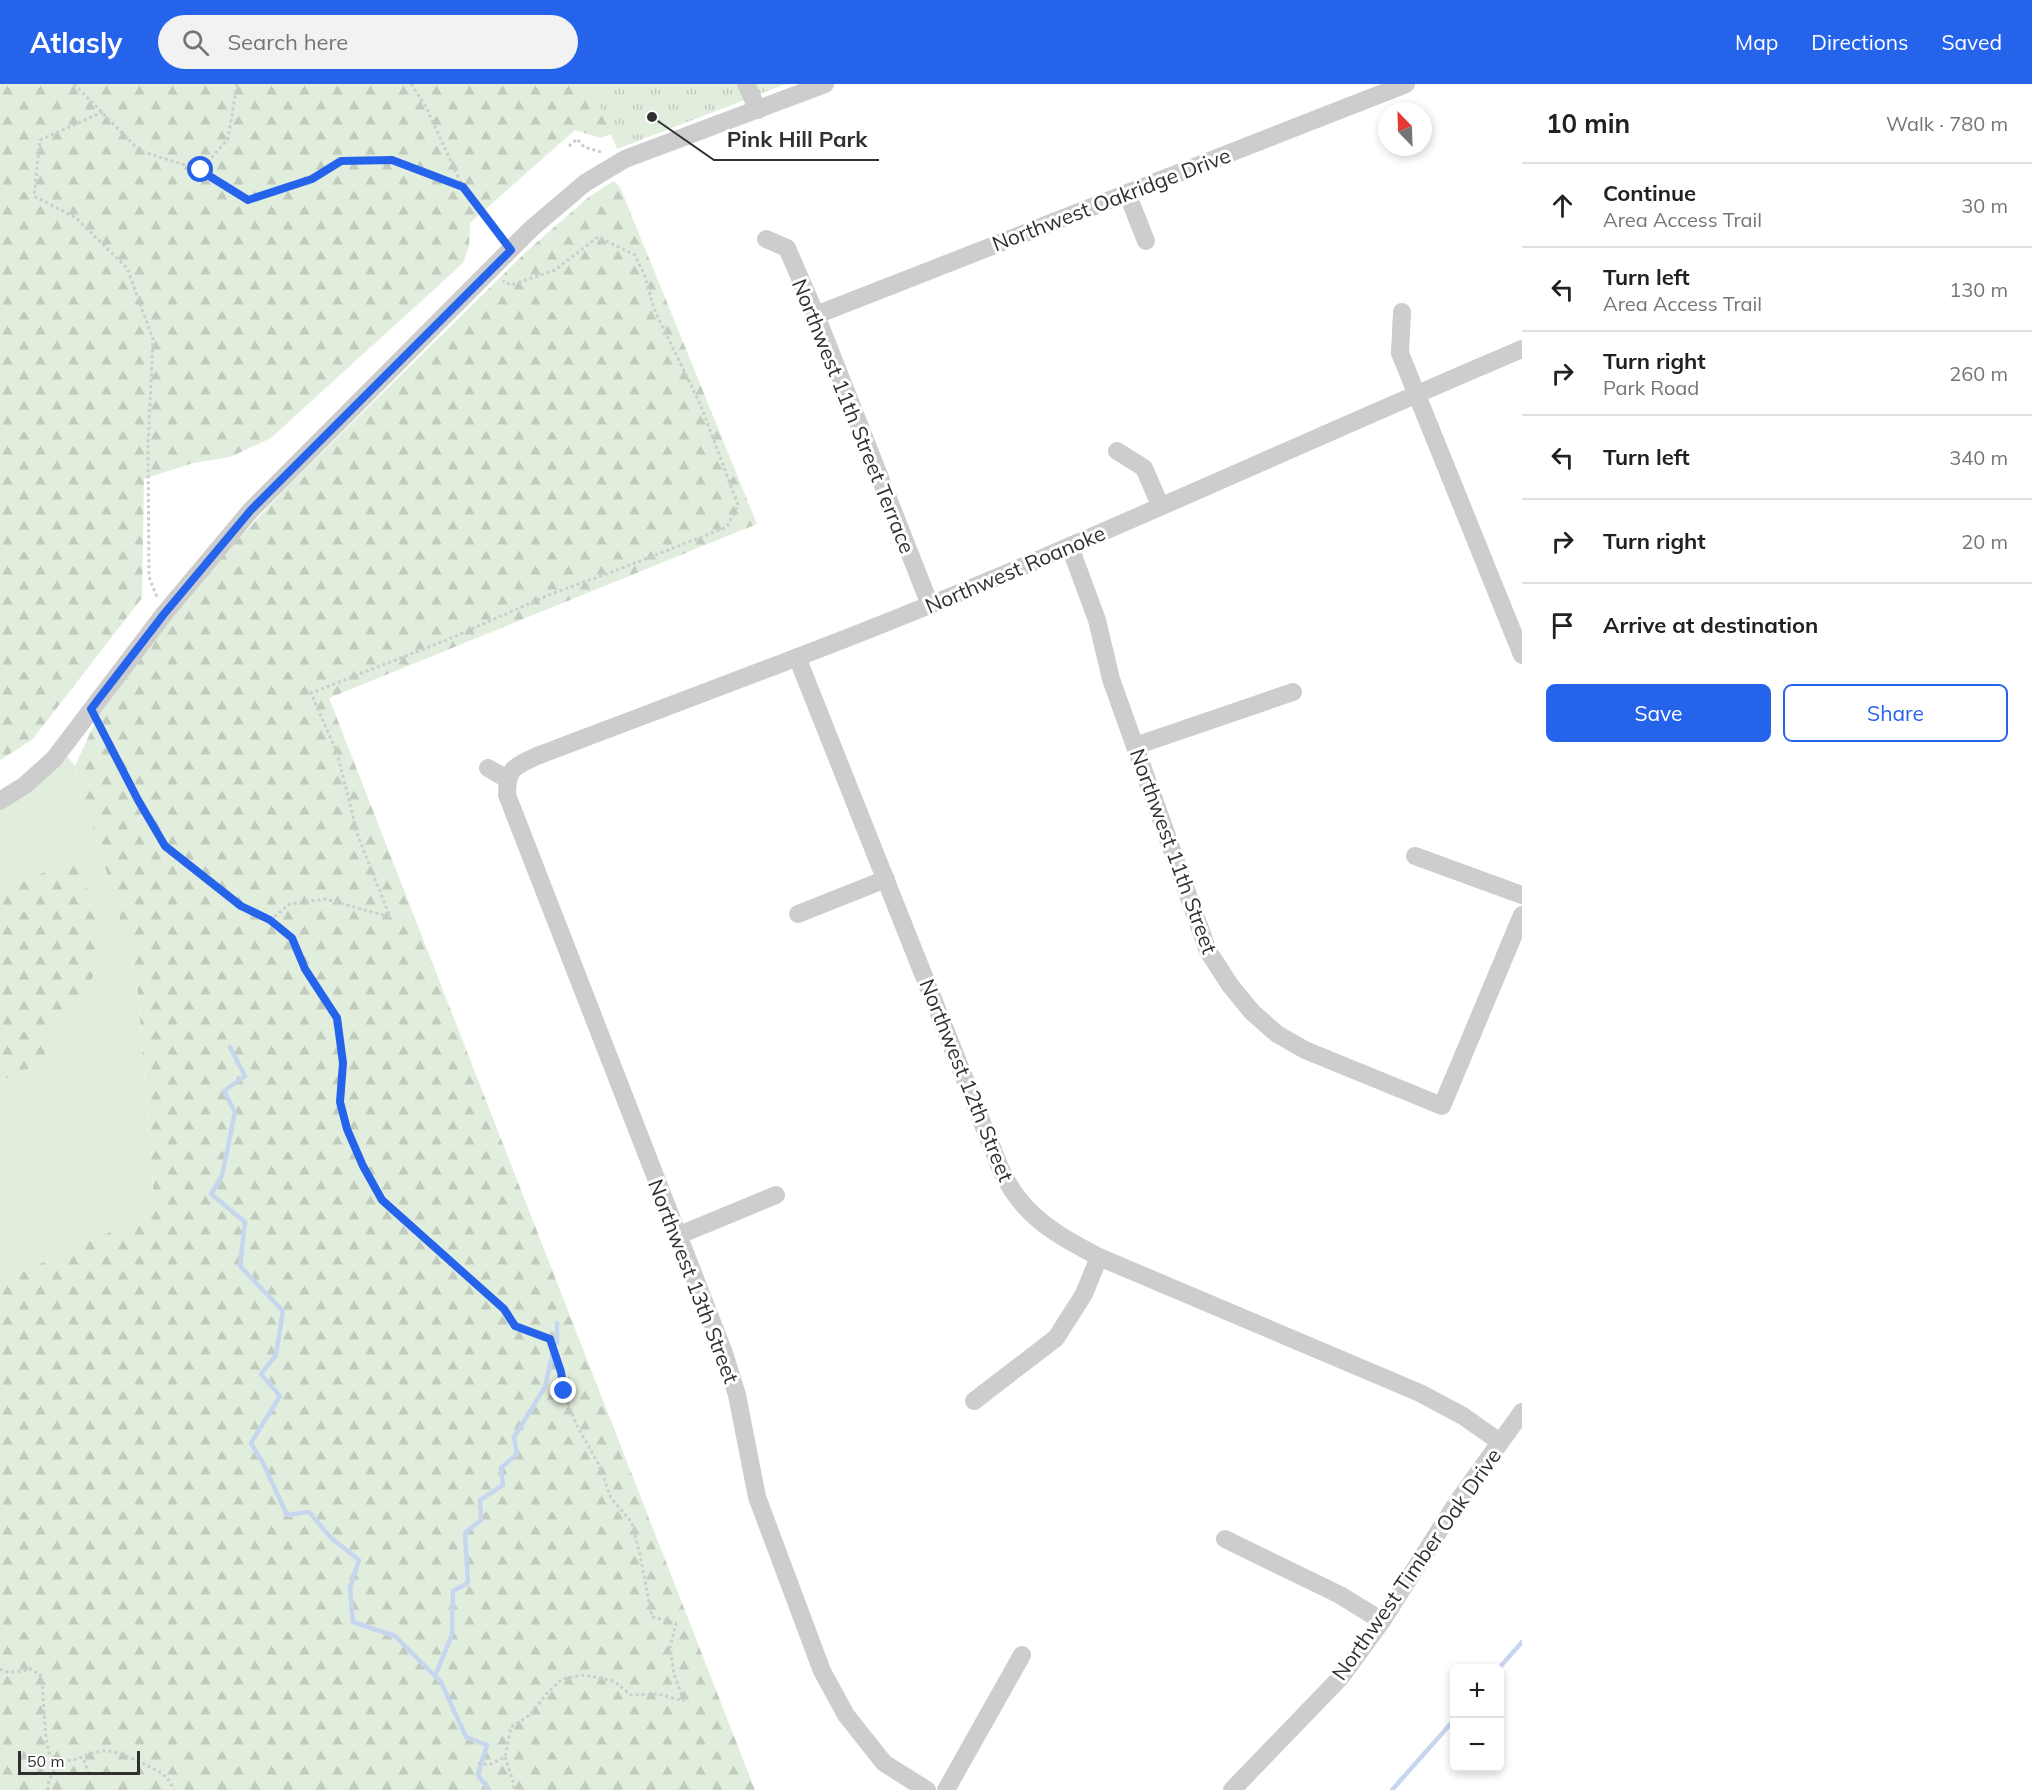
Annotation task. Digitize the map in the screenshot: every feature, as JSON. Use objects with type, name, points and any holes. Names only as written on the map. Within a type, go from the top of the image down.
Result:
[{"type":"street","points":[[746,84],[758,111]]},
{"type":"street","points":[[0,801],[25,784],[54,759],[164,614],[251,510],[539,222],[585,183],[625,159],[825,84]]},
{"type":"street","name":"Northwest Oakridge Drive","points":[[816,315],[1406,84]]},
{"type":"street","points":[[1127,193],[1146,241]]},
{"type":"street","name":"Northwest 11th Street Terrace","points":[[766,239],[786,248],[816,315],[930,605]]},
{"type":"street","points":[[1402,312],[1400,353],[1522,655]]},
{"type":"street","name":"Northwest Roanoke","points":[[507,779],[512,769],[537,756],[930,605],[1070,547],[1160,505],[1522,349]]},
{"type":"street","points":[[1117,451],[1144,468],[1160,505]]},
{"type":"street","name":"Northwest 11th Street","points":[[1070,547],[1097,620],[1111,679],[1208,951],[1230,986],[1252,1012],[1277,1034],[1305,1050],[1442,1106],[1522,915]]},
{"type":"street","name":"Northwest 12th Street","points":[[797,657],[1001,1170],[1018,1198],[1041,1222],[1066,1240],[1100,1257],[1420,1393],[1463,1416],[1500,1442]]},
{"type":"street","points":[[1135,746],[1293,692]]},
{"type":"street","points":[[488,768],[507,779]]},
{"type":"street","name":"Northwest 13th Street","points":[[507,779],[507,795],[724,1353],[736,1395],[756,1497],[822,1671],[846,1715],[884,1763],[927,1790]]},
{"type":"street","points":[[1415,856],[1522,895]]},
{"type":"street","points":[[798,914],[886,879]]},
{"type":"street","points":[[677,1236],[776,1196]]},
{"type":"street","points":[[974,1401],[1056,1338],[1084,1294],[1100,1257]]},
{"type":"street","name":"Northwest Timber Oak Drive","points":[[1232,1790],[1341,1677],[1382,1621],[1458,1501],[1522,1412]]},
{"type":"street","points":[[1225,1539],[1340,1595],[1382,1621]]},
{"type":"street","points":[[946,1790],[1022,1654]]},
{"type":"path","points":[[74,84],[140,151],[198,169],[248,200],[312,179],[341,161],[392,160],[463,187]]},
{"type":"path","points":[[198,169],[201,170],[228,139],[237,84]]},
{"type":"path","points":[[411,84],[425,105],[463,187],[511,250]]},
{"type":"path","points":[[103,112],[40,140],[34,196],[76,218],[127,268],[153,339],[148,446],[149,577],[158,601]]},
{"type":"path","points":[[569,146],[577,139],[584,147],[606,152]]},
{"type":"path","points":[[270,920],[290,904],[325,899],[390,917],[358,836],[337,753],[311,693],[449,639],[550,594],[727,527],[738,505],[704,415],[654,309],[645,276],[635,255],[598,237],[555,270],[511,285],[488,274]]},
{"type":"path","points":[[91,709],[138,800],[165,846],[241,906],[270,920],[292,938],[305,969],[337,1018],[343,1063],[340,1102],[347,1129],[382,1200],[504,1309],[515,1326],[550,1339],[561,1372],[564,1391],[576,1424],[599,1465],[610,1498],[632,1524],[652,1617],[676,1623],[670,1647],[674,1674],[684,1701],[658,1694],[631,1695],[614,1681],[584,1675],[562,1679],[548,1692],[530,1715],[511,1727],[505,1757],[514,1790]]},
{"type":"path","points":[[0,1669],[17,1672],[31,1669],[40,1675],[50,1757],[62,1761],[105,1750],[131,1758],[167,1777],[174,1790]]},
{"type":"path","points":[[86,1755],[84,1760],[90,1777]]},
{"type":"path","points":[[478,1763],[489,1765],[505,1757]]},
{"type":"path","points":[[75,1759],[84,1760]]},
{"type":"path","points":[[48,1790],[47,1785],[55,1768],[62,1761]]},
{"type":"green space","points":[[0,84],[618,84],[621,131],[600,138],[575,130],[470,223],[469,246],[463,263],[271,438],[230,457],[193,463],[144,479],[142,598],[32,740],[0,760]]},
{"type":"green space","points":[[591,84],[786,84],[617,149]]},
{"type":"green space","points":[[614,181],[620,187],[757,524],[329,698],[755,1790],[0,1790],[0,1276],[17,1274],[155,1212],[137,980],[96,835],[80,793],[75,766],[104,703],[211,568],[290,484],[528,250],[590,196]]},
{"type":"green space","points":[[67,756],[75,766],[80,793],[96,835],[137,980],[155,1212],[17,1274],[0,1276],[0,1081],[42,1063],[51,1038],[86,989],[105,956],[76,858],[0,892],[0,807]]},
{"type":"green space","points":[[76,858],[95,912],[105,956],[86,989],[51,1038],[42,1063],[0,1081],[0,892]]},
{"type":"waterway","points":[[230,1047],[245,1076],[224,1091],[235,1112],[222,1176],[211,1194],[245,1222],[240,1266],[283,1311],[276,1355],[261,1374],[280,1396],[251,1443],[287,1515],[309,1512],[331,1538],[359,1560],[350,1588],[353,1622],[395,1636],[441,1682],[466,1737],[487,1745],[478,1775],[489,1790]]},
{"type":"waterway","points":[[557,1323],[557,1343]]},
{"type":"waterway","points":[[435,1676],[452,1635],[453,1591],[468,1583],[465,1533],[481,1520],[480,1500],[503,1485],[501,1468],[517,1454],[514,1437],[545,1387],[552,1355]]},
{"type":"waterway","points":[[1503,1664],[1522,1642]]},
{"type":"waterway","points":[[1392,1790],[1450,1725]]},
{"type":"place","name":"Pink Hill Park","points":[[652,117]]},
{"type":"route","points":[[201,170],[198,169],[248,200],[312,179],[341,161],[392,160],[463,187],[511,250],[251,510],[164,614],[91,709],[138,800],[165,846],[241,906],[270,920],[292,938],[305,969],[337,1018],[343,1063],[340,1102],[347,1129],[363,1166],[382,1200],[504,1309],[515,1326],[550,1339],[561,1372],[564,1391]]}]
